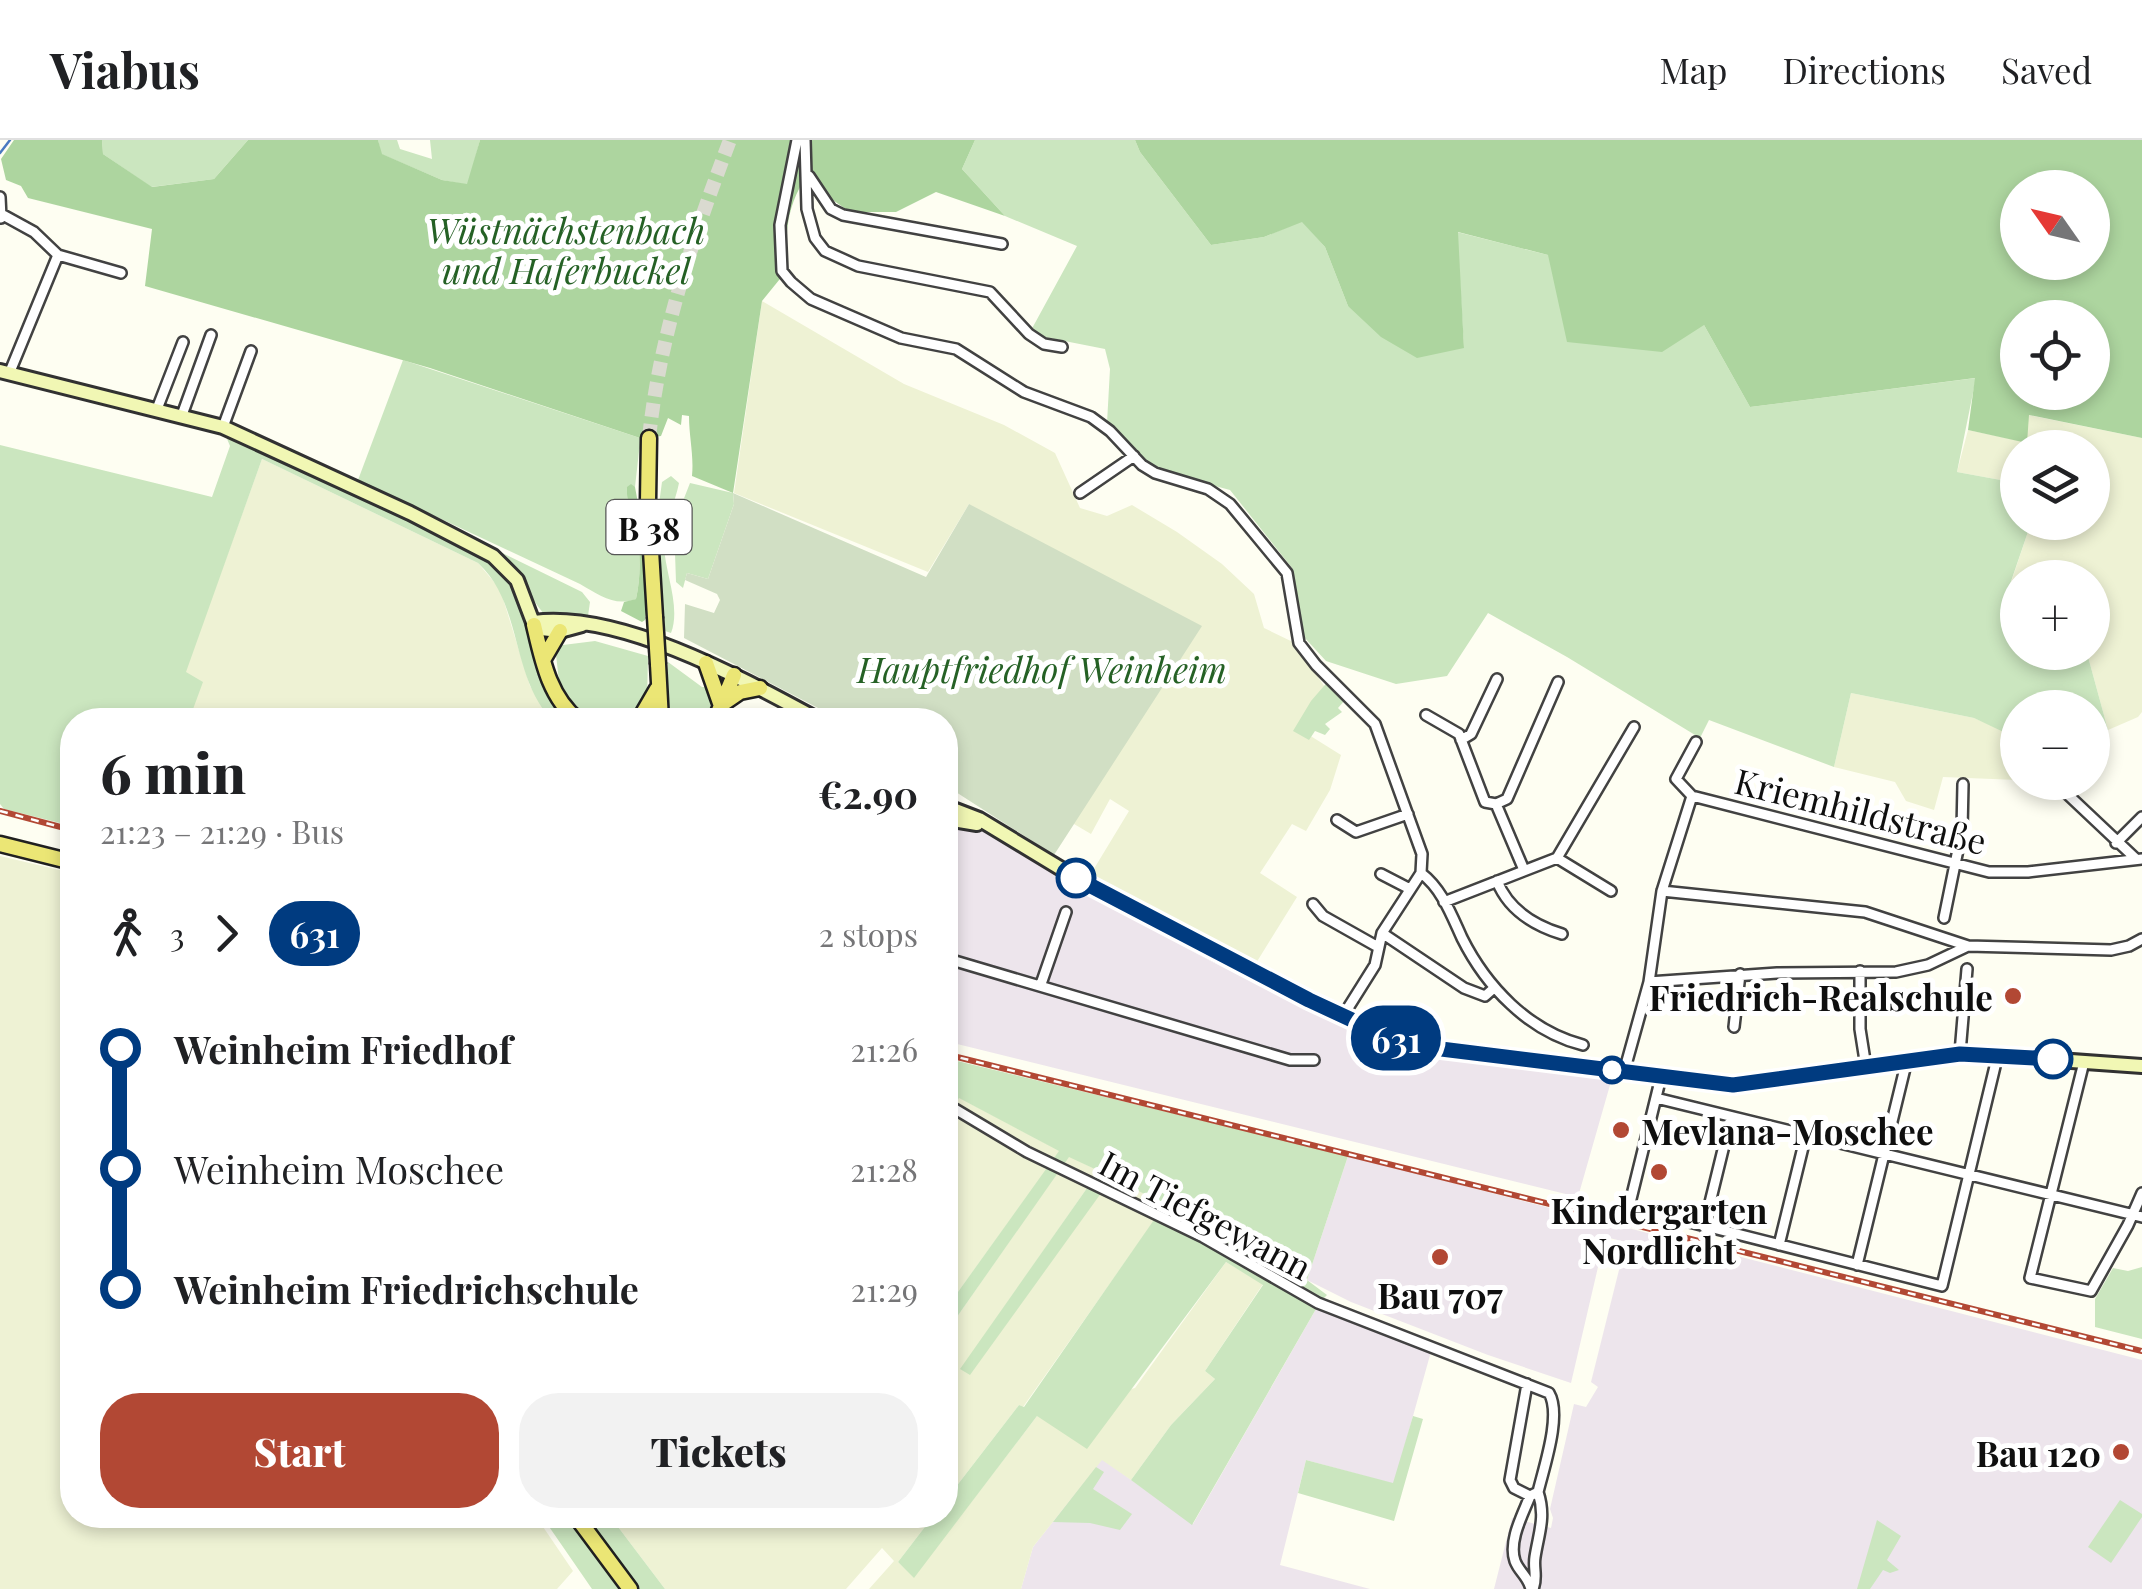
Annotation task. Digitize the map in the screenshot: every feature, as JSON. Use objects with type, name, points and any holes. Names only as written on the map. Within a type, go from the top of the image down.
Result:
[{"type":"main road","points":[[4,373],[224,428],[494,556],[517,580],[557,696],[568,708]]},
{"type":"main road","name":"B 38","points":[[649,438],[648,501],[660,708]]},
{"type":"main road","points":[[534,623],[549,620],[620,630],[734,675],[797,708]]},
{"type":"main road","points":[[534,623],[548,631],[582,625]]},
{"type":"main road","points":[[543,660],[560,631]]},
{"type":"main road","points":[[706,663],[717,708]]},
{"type":"main road","points":[[720,708],[734,675]]},
{"type":"main road","points":[[646,708],[659,684]]},
{"type":"main road","points":[[723,708],[740,692],[760,688]]},
{"type":"main road","points":[[958,817],[994,827],[1144,916],[1342,1016],[1425,1047],[1733,1085],[1960,1054],[2142,1066]]},
{"type":"main road","points":[[0,844],[60,859]]},
{"type":"main road","points":[[585,1528],[630,1589]]},
{"type":"street","points":[[796,140],[780,225],[780,255],[782,271],[800,292],[901,338],[966,354],[1024,392],[1090,417],[1155,472],[1219,496],[1284,568],[1299,643],[1374,724],[1422,854],[1420,872],[1382,933],[1374,965],[1342,1016]]},
{"type":"street","points":[[805,140],[807,209],[811,228],[824,251],[858,266],[990,292],[1029,334],[1044,344],[1062,347]]},
{"type":"street","points":[[808,173],[819,195],[836,213],[1002,244]]},
{"type":"street","points":[[0,197],[1,217],[34,232],[58,255],[120,273]]},
{"type":"street","points":[[4,373],[58,255]]},
{"type":"street","points":[[182,415],[211,335]]},
{"type":"street","points":[[157,409],[182,342]]},
{"type":"street","points":[[224,428],[251,351]]},
{"type":"street","points":[[1080,493],[1134,456]]},
{"type":"street","points":[[1462,740],[1471,734],[1496,679]]},
{"type":"street","points":[[1426,715],[1459,734],[1485,802],[1496,804],[1507,799],[1558,682]]},
{"type":"street","points":[[1444,902],[1557,858],[1634,727]]},
{"type":"street","name":"Kriemhildstraße","points":[[1696,742],[1676,779],[1692,796],[1956,866],[1989,872],[2028,872],[2138,859]]},
{"type":"street","points":[[1944,918],[1962,830],[1963,784]]},
{"type":"street","points":[[1624,1072],[1649,982],[1662,891],[1692,796]]},
{"type":"street","points":[[2073,800],[2138,859]]},
{"type":"street","points":[[1496,804],[1524,870]]},
{"type":"street","points":[[1337,820],[1356,832],[1408,814]]},
{"type":"street","points":[[2116,843],[2142,817]]},
{"type":"street","points":[[1557,858],[1611,891]]},
{"type":"street","points":[[1420,872],[1434,883],[1475,963],[1494,988],[1520,1012],[1583,1045]]},
{"type":"street","points":[[1381,874],[1410,889]]},
{"type":"street","points":[[1497,881],[1505,902],[1545,929],[1562,934]]},
{"type":"street","points":[[1662,891],[1865,912],[1968,946],[2111,950],[2142,939]]},
{"type":"street","points":[[1313,904],[1323,916],[1378,947]]},
{"type":"street","points":[[1042,984],[1066,912]]},
{"type":"street","points":[[1382,933],[1464,988],[1485,996],[1494,988]]},
{"type":"street","points":[[1649,982],[1740,974],[1896,972],[1928,965],[1968,946]]},
{"type":"street","points":[[958,961],[1290,1060],[1314,1060]]},
{"type":"street","points":[[1960,1054],[1968,969]]},
{"type":"street","points":[[1860,971],[1860,1029],[1866,1066]]},
{"type":"street","points":[[1734,1027],[1740,974]]},
{"type":"street","points":[[1646,1211],[1942,1286],[1998,1054]]},
{"type":"street","points":[[1857,1265],[1907,1060]]},
{"type":"street","points":[[2084,1062],[2030,1278],[2090,1290],[2138,1216],[2142,1193]]},
{"type":"street","points":[[1629,1207],[1661,1078]]},
{"type":"street","points":[[1656,1098],[2138,1216]]},
{"type":"street","name":"Im Tiefgewann","points":[[958,1111],[1027,1152],[1203,1236],[1318,1303],[1527,1384]]},
{"type":"street","points":[[1704,1227],[1731,1117]]},
{"type":"street","points":[[1778,1246],[1806,1135]]},
{"type":"street","points":[[1532,1589],[1515,1560],[1513,1548],[1534,1494],[1554,1422],[1549,1393],[1527,1384],[1510,1480],[1514,1488],[1534,1494]]},
{"type":"street","points":[[1532,1589],[1537,1579],[1534,1561],[1544,1522],[1534,1494]]},
{"type":"shaded area","points":[[958,814],[1088,892],[1374,1037],[1439,1054],[1612,1078],[1578,1197],[958,1044]]},
{"type":"shaded area","points":[[1348,1156],[2142,1360],[2142,1589],[1494,1589],[1512,1518],[1551,1528],[1550,1509],[1574,1404],[1586,1407],[1598,1387],[1591,1382],[1626,1242],[1605,1237],[1571,1383],[1351,1302],[1307,1280]]},
{"type":"shaded area","points":[[1320,1302],[1432,1348],[1394,1484],[1306,1460],[1280,1565],[1370,1589],[1021,1589],[1033,1547],[1102,1459],[1193,1524]]},
{"type":"green space","name":"Wüstnächstenbach und Haferbuckel","points":[[14,140],[102,140],[103,154],[152,187],[214,179],[248,140],[378,140],[382,154],[442,180],[467,184],[480,140],[975,140],[962,169],[1005,216],[936,192],[896,212],[850,212],[817,189],[800,187],[788,226],[788,269],[762,301],[733,493],[692,476],[689,416],[682,415],[681,425],[668,418],[661,436],[643,439],[430,368],[145,286],[152,229],[28,198],[21,186],[6,180],[1,159]]},
{"type":"green space","points":[[102,140],[248,140],[214,179],[151,187],[103,154]]},
{"type":"green space","points":[[378,140],[397,140],[400,149],[432,159],[430,140],[480,140],[468,185],[442,180],[381,154]]},
{"type":"green space","points":[[975,140],[1135,140],[1211,245],[1264,237],[1302,221],[1325,247],[1348,306],[1464,348],[1457,232],[1548,255],[1704,325],[1750,407],[1976,378],[1957,472],[2000,480],[2000,540],[2025,540],[2018,560],[2000,560],[2000,670],[2092,670],[2097,690],[2000,690],[2000,730],[1974,718],[1851,693],[1834,767],[1709,720],[1700,738],[1488,613],[1447,676],[1396,684],[1326,661],[1304,637],[1292,568],[1230,490],[1160,471],[1135,453],[1107,423],[1110,369],[1105,349],[1029,334],[1077,246],[1005,216],[962,169]]},
{"type":"green space","points":[[1135,140],[2142,140],[2142,438],[2029,415],[2028,430],[2000,430],[2000,437],[1968,430],[1975,378],[1750,407],[1704,325],[1662,352],[1567,342],[1548,255],[1458,232],[1464,348],[1417,358],[1381,337],[1348,306],[1325,247],[1302,222],[1264,237],[1211,245]]},
{"type":"green space","points":[[762,301],[904,384],[1004,425],[1055,453],[1080,508],[1107,516],[1132,505],[1177,532],[1222,564],[1254,594],[1264,628],[1295,643],[1333,699],[1309,735],[1341,755],[1330,790],[1306,831],[1292,824],[1260,873],[1297,897],[1253,968],[1089,877],[1129,811],[1110,799],[1091,834],[1074,824],[969,504],[928,572],[734,493]]},
{"type":"green space","points":[[403,360],[643,439],[635,487],[627,487],[639,553],[636,599],[607,599],[358,480]]},
{"type":"green space","points":[[2028,415],[2102,430],[2027,430]]},
{"type":"green space","points":[[1968,430],[2000,437],[2000,480],[1957,472]]},
{"type":"green space","points":[[2110,432],[2142,438],[2142,712],[2138,717],[2110,729],[2110,690],[2097,690],[2092,670],[2110,670],[2110,560],[2018,560],[2025,540],[2110,540]]},
{"type":"green space","points":[[225,434],[446,535],[494,565],[523,607],[540,679],[561,708],[543,708],[539,702],[529,683],[503,599],[478,563],[262,459],[186,672],[203,682],[193,708],[60,708],[60,823],[4,809],[0,804],[0,445],[212,497],[230,446]]},
{"type":"green space","points":[[262,459],[478,563],[500,589],[530,686],[544,708],[188,708],[185,672]]},
{"type":"green space","points":[[671,476],[679,483],[664,546],[673,601],[671,633],[665,631],[655,534],[662,482]]},
{"type":"green space","points":[[690,483],[733,493],[734,504],[708,579],[687,573],[683,588],[676,582],[674,524]]},
{"type":"green space","points":[[631,484],[635,487],[644,536],[648,585],[642,622],[621,611],[624,602],[636,599],[639,581],[638,544],[627,497]]},
{"type":"green space","name":"Hauptfriedhof Weinheim","points":[[733,493],[926,577],[969,504],[1202,626],[1054,855],[958,793],[958,708],[818,708],[684,638],[685,604],[714,613],[720,600],[717,594],[685,580],[687,573],[708,579],[734,504]]},
{"type":"green space","points":[[494,549],[582,592],[590,602],[588,616],[544,614],[511,564]]},
{"type":"green space","points":[[595,641],[648,656],[647,701],[642,708],[576,708],[560,690],[555,646]]},
{"type":"green space","points":[[668,662],[702,687],[713,687],[713,708],[666,708]]},
{"type":"green space","points":[[1330,679],[1345,700],[1338,708],[1342,712],[1325,724],[1330,729],[1325,735],[1315,731],[1309,740],[1293,731]]},
{"type":"green space","points":[[1851,693],[1974,718],[2000,729],[2000,779],[1943,777],[1934,810],[1906,801],[1895,782],[1834,767]]},
{"type":"green space","points":[[0,856],[60,870],[60,1528],[544,1528],[573,1571],[557,1589],[0,1589]]},
{"type":"green space","points":[[958,1061],[1348,1156],[1307,1280],[1327,1295],[1192,1525],[1131,1480],[1171,1425],[1215,1379],[1205,1371],[1263,1285],[1226,1262],[1087,1449],[1037,1416],[958,1520],[958,1484],[1019,1405],[1024,1407],[1165,1204],[1112,1178],[970,1375],[960,1369],[1099,1171],[1069,1157],[958,1315],[958,1292],[1059,1151],[959,1098]]},
{"type":"green space","points":[[958,1097],[1060,1151],[958,1292]]},
{"type":"green space","points":[[1069,1156],[1099,1171],[961,1369],[970,1374],[1112,1177],[1166,1204],[1023,1407],[1019,1405],[958,1484],[958,1315]]},
{"type":"green space","points":[[1226,1262],[1263,1284],[1205,1371],[1215,1379],[1171,1425],[1131,1480],[1102,1460],[1033,1547],[1021,1589],[869,1589],[894,1561],[882,1548],[846,1589],[665,1589],[619,1528],[924,1528],[898,1562],[914,1577],[951,1528],[958,1528],[958,1519],[1037,1416],[1135,1388]]},
{"type":"green space","points":[[2142,1267],[2142,1339],[2095,1327],[2095,1299],[2113,1268],[2128,1271]]},
{"type":"green space","points":[[1413,1416],[1423,1419],[1394,1521],[1298,1493],[1306,1460],[1393,1483]]},
{"type":"green space","points":[[1096,1467],[1104,1472],[1093,1489],[1132,1514],[1120,1530],[1090,1523],[1053,1522]]},
{"type":"green space","points":[[2120,1500],[2142,1517],[2111,1563],[2088,1547]]},
{"type":"green space","points":[[1877,1520],[1901,1536],[1887,1560],[1899,1570],[1883,1570],[1870,1589],[1857,1589]]},
{"type":"green space","points":[[550,1528],[575,1528],[620,1589],[592,1589]]},
{"type":"green space","points":[[594,1528],[619,1528],[665,1589],[639,1589]]},
{"type":"green space","points":[[924,1528],[952,1528],[914,1578],[898,1562]]},
{"type":"waterway","points":[[0,153],[10,140]]},
{"type":"tunnel","points":[[649,438],[661,361],[680,286],[730,140]]},
{"type":"railway","points":[[0,811],[60,827]]},
{"type":"railway","points":[[958,1057],[2142,1351]]},
{"type":"bus line","name":"631","points":[[1076,878],[1360,1024],[1451,1052],[1733,1085],[1960,1054],[2053,1059]]},
{"type":"place","name":"Friedrich-Realschule","points":[[2013,996]]},
{"type":"place","name":"Mevlana-Moschee","points":[[1621,1130]]},
{"type":"place","name":"Kindergarten Nordlicht","points":[[1659,1172]]},
{"type":"place","name":"Bau 707","points":[[1440,1257]]},
{"type":"place","name":"Bau 120","points":[[2121,1452]]}]
